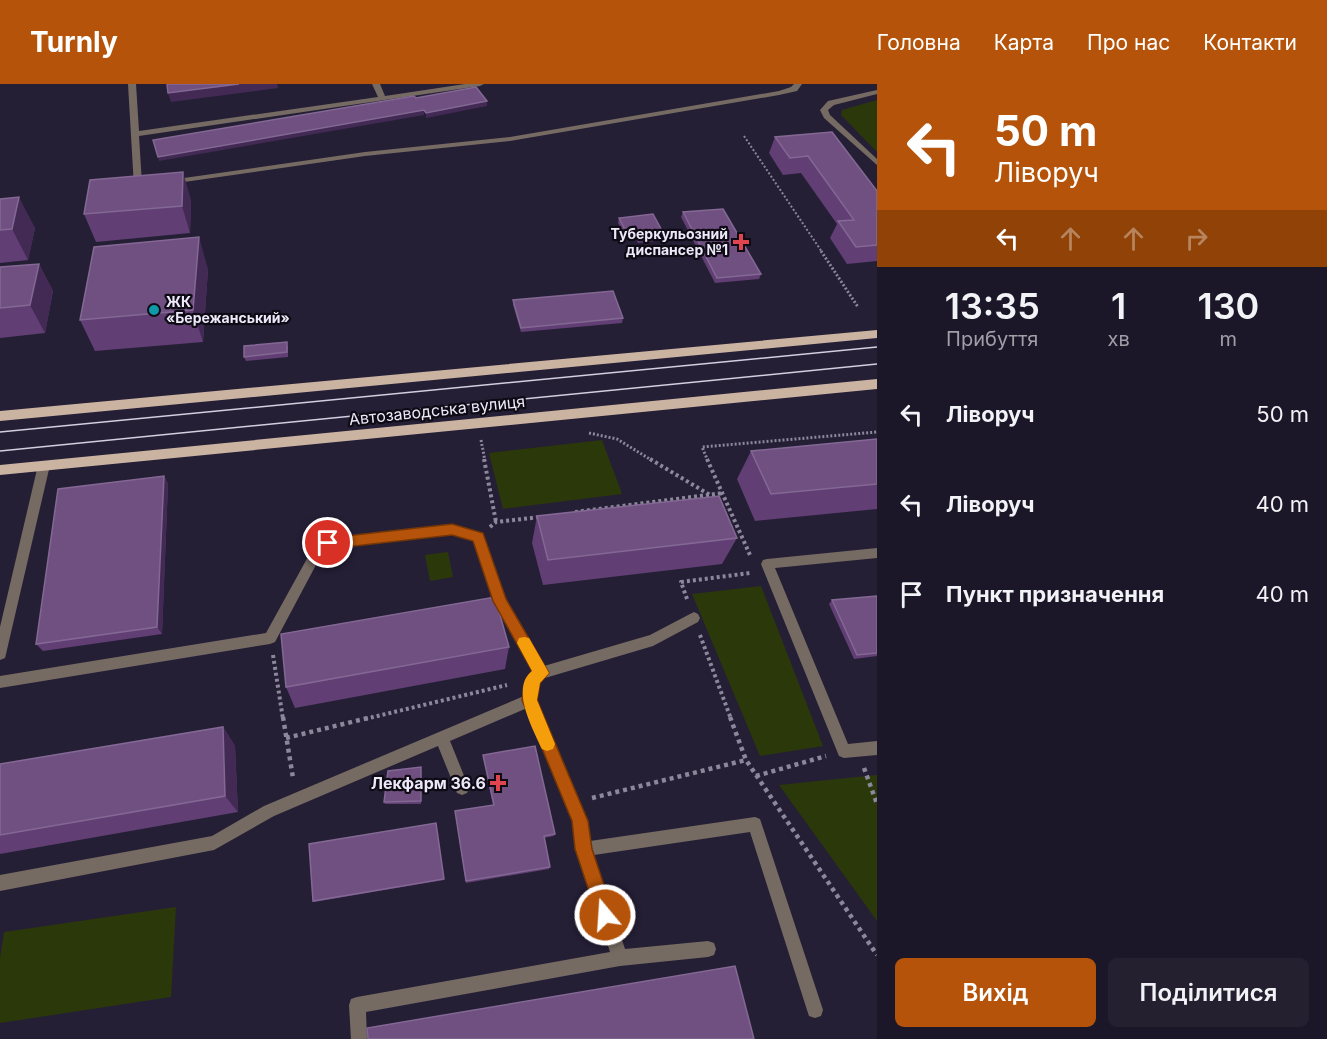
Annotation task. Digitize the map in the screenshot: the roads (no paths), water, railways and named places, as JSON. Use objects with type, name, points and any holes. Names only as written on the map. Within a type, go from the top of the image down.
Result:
[{"type":"main road","name":"Автозаводська вулиця","points":[[0,416],[877,334]]},
{"type":"main road","name":"Автозаводська вулиця","points":[[0,470],[877,384]]},
{"type":"street","points":[[132,84],[138,187],[149,185]]},
{"type":"street","points":[[376,84],[382,98]]},
{"type":"street","points":[[134,134],[480,84]]},
{"type":"street","points":[[160,183],[365,154],[510,139],[779,93],[794,89],[798,84]]},
{"type":"street","points":[[877,92],[831,103],[824,110],[827,116],[877,163]]},
{"type":"street","points":[[0,654],[44,465]]},
{"type":"street","points":[[0,682],[270,638],[313,559],[328,543],[452,530],[478,537],[500,601],[537,676],[530,700],[580,821],[584,849],[620,958]]},
{"type":"street","points":[[877,553],[763,568],[851,750],[877,748]]},
{"type":"street","points":[[537,676],[653,640],[694,618]]},
{"type":"street","points":[[0,884],[214,843],[269,811],[530,700]]},
{"type":"street","points":[[442,738],[462,788]]},
{"type":"street","points":[[584,849],[755,824],[815,1010]]},
{"type":"street","points":[[359,1039],[357,1005],[620,958],[708,949]]},
{"type":"tram line","points":[[0,432],[877,347]]},
{"type":"tram line","points":[[0,451],[877,364]]},
{"type":"place","name":"Туберкульозний диспансер №1","points":[[741,242]]},
{"type":"place","name":"ЖК «Бережанський»","points":[[154,310]]},
{"type":"place","name":"Лекфарм 36.6","points":[[498,783]]}]
